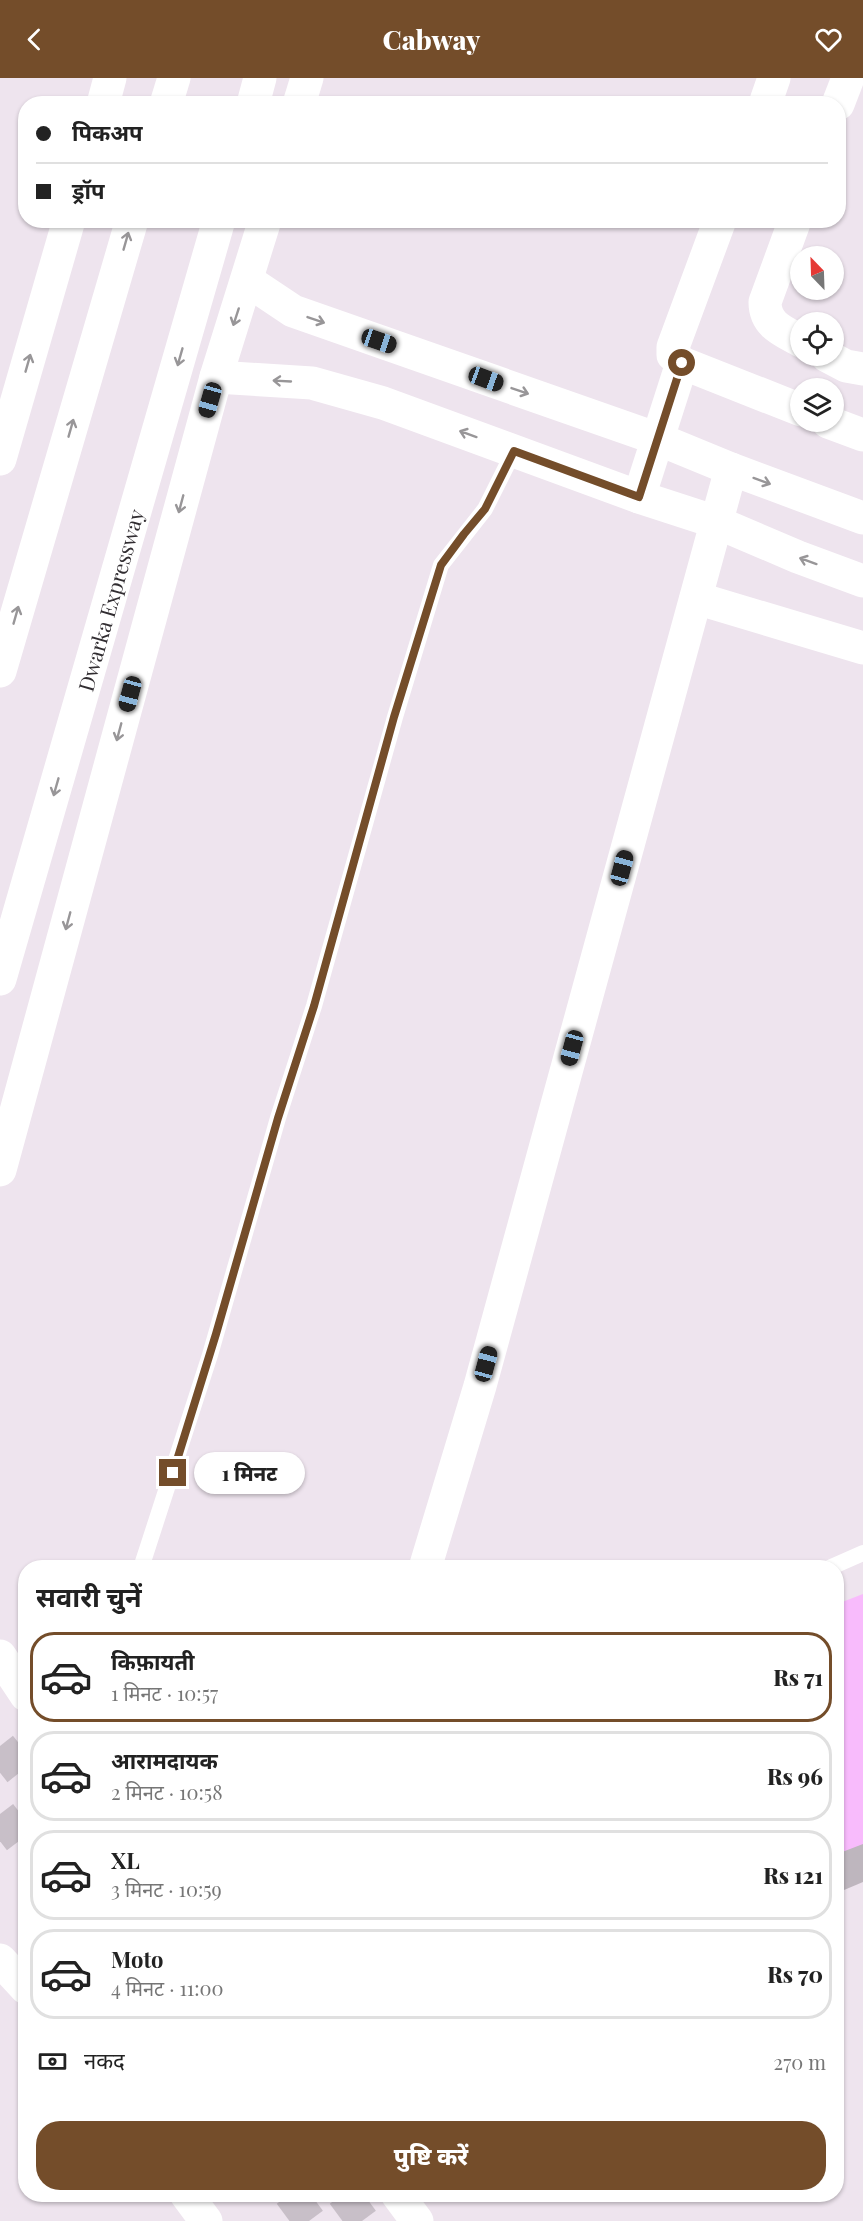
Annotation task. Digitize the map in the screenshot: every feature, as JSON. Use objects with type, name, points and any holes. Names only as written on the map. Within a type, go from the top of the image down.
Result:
[{"type":"main road","points":[[105,96],[111,78]]},
{"type":"main road","points":[[168,96],[174,78]]},
{"type":"main road","points":[[255,96],[260,78]]},
{"type":"main road","points":[[301,96],[307,78]]},
{"type":"main road","points":[[768,96],[774,78]]},
{"type":"main road","points":[[841,96],[848,78]]},
{"type":"main road","points":[[0,459],[67,228]]},
{"type":"main road","points":[[0,671],[130,228]]},
{"type":"main road","name":"Dwarka Expressway","points":[[0,980],[217,228]]},
{"type":"main road","points":[[0,1170],[216,377],[263,228]]},
{"type":"main road","points":[[717,228],[673,348],[673,355],[682,363],[790,406]]},
{"type":"main road","points":[[790,335],[770,321],[765,302],[792,228]]},
{"type":"main road","points":[[248,281],[293,311],[658,440],[731,470],[863,518]]},
{"type":"main road","points":[[639,497],[682,363]]},
{"type":"main road","points":[[844,365],[863,369]]},
{"type":"main road","points":[[216,377],[312,383],[383,403],[639,497],[716,522],[798,557],[863,581]]},
{"type":"main road","points":[[844,428],[863,435]]},
{"type":"main road","points":[[427,1560],[480,1386],[731,470]]},
{"type":"main road","points":[[696,598],[863,648]]},
{"type":"main road","points":[[0,1656],[18,1683]]},
{"type":"main road","points":[[0,1960],[18,1979]]},
{"type":"main road","points":[[192,2202],[206,2221]]},
{"type":"main road","points":[[403,2202],[417,2221]]},
{"type":"lane","points":[[144,1560],[203,1377],[278,1118],[314,1006],[394,717],[441,565],[485,509],[514,451]]},
{"type":"lane","points":[[844,1561],[863,1553]]},
{"type":"building","points":[[863,1594],[863,1844],[844,1851],[844,1601]]},
{"type":"tunnel","points":[[0,1746],[18,1769]]},
{"type":"tunnel","points":[[0,1814],[18,1838]]},
{"type":"tunnel","points":[[296,2202],[310,2221]]},
{"type":"tunnel","points":[[349,2202],[363,2221]]},
{"type":"route","points":[[173,1473],[216,1334],[278,1118],[314,1006],[394,717],[426,620],[441,565],[485,509],[514,451],[639,497],[682,363]]}]
